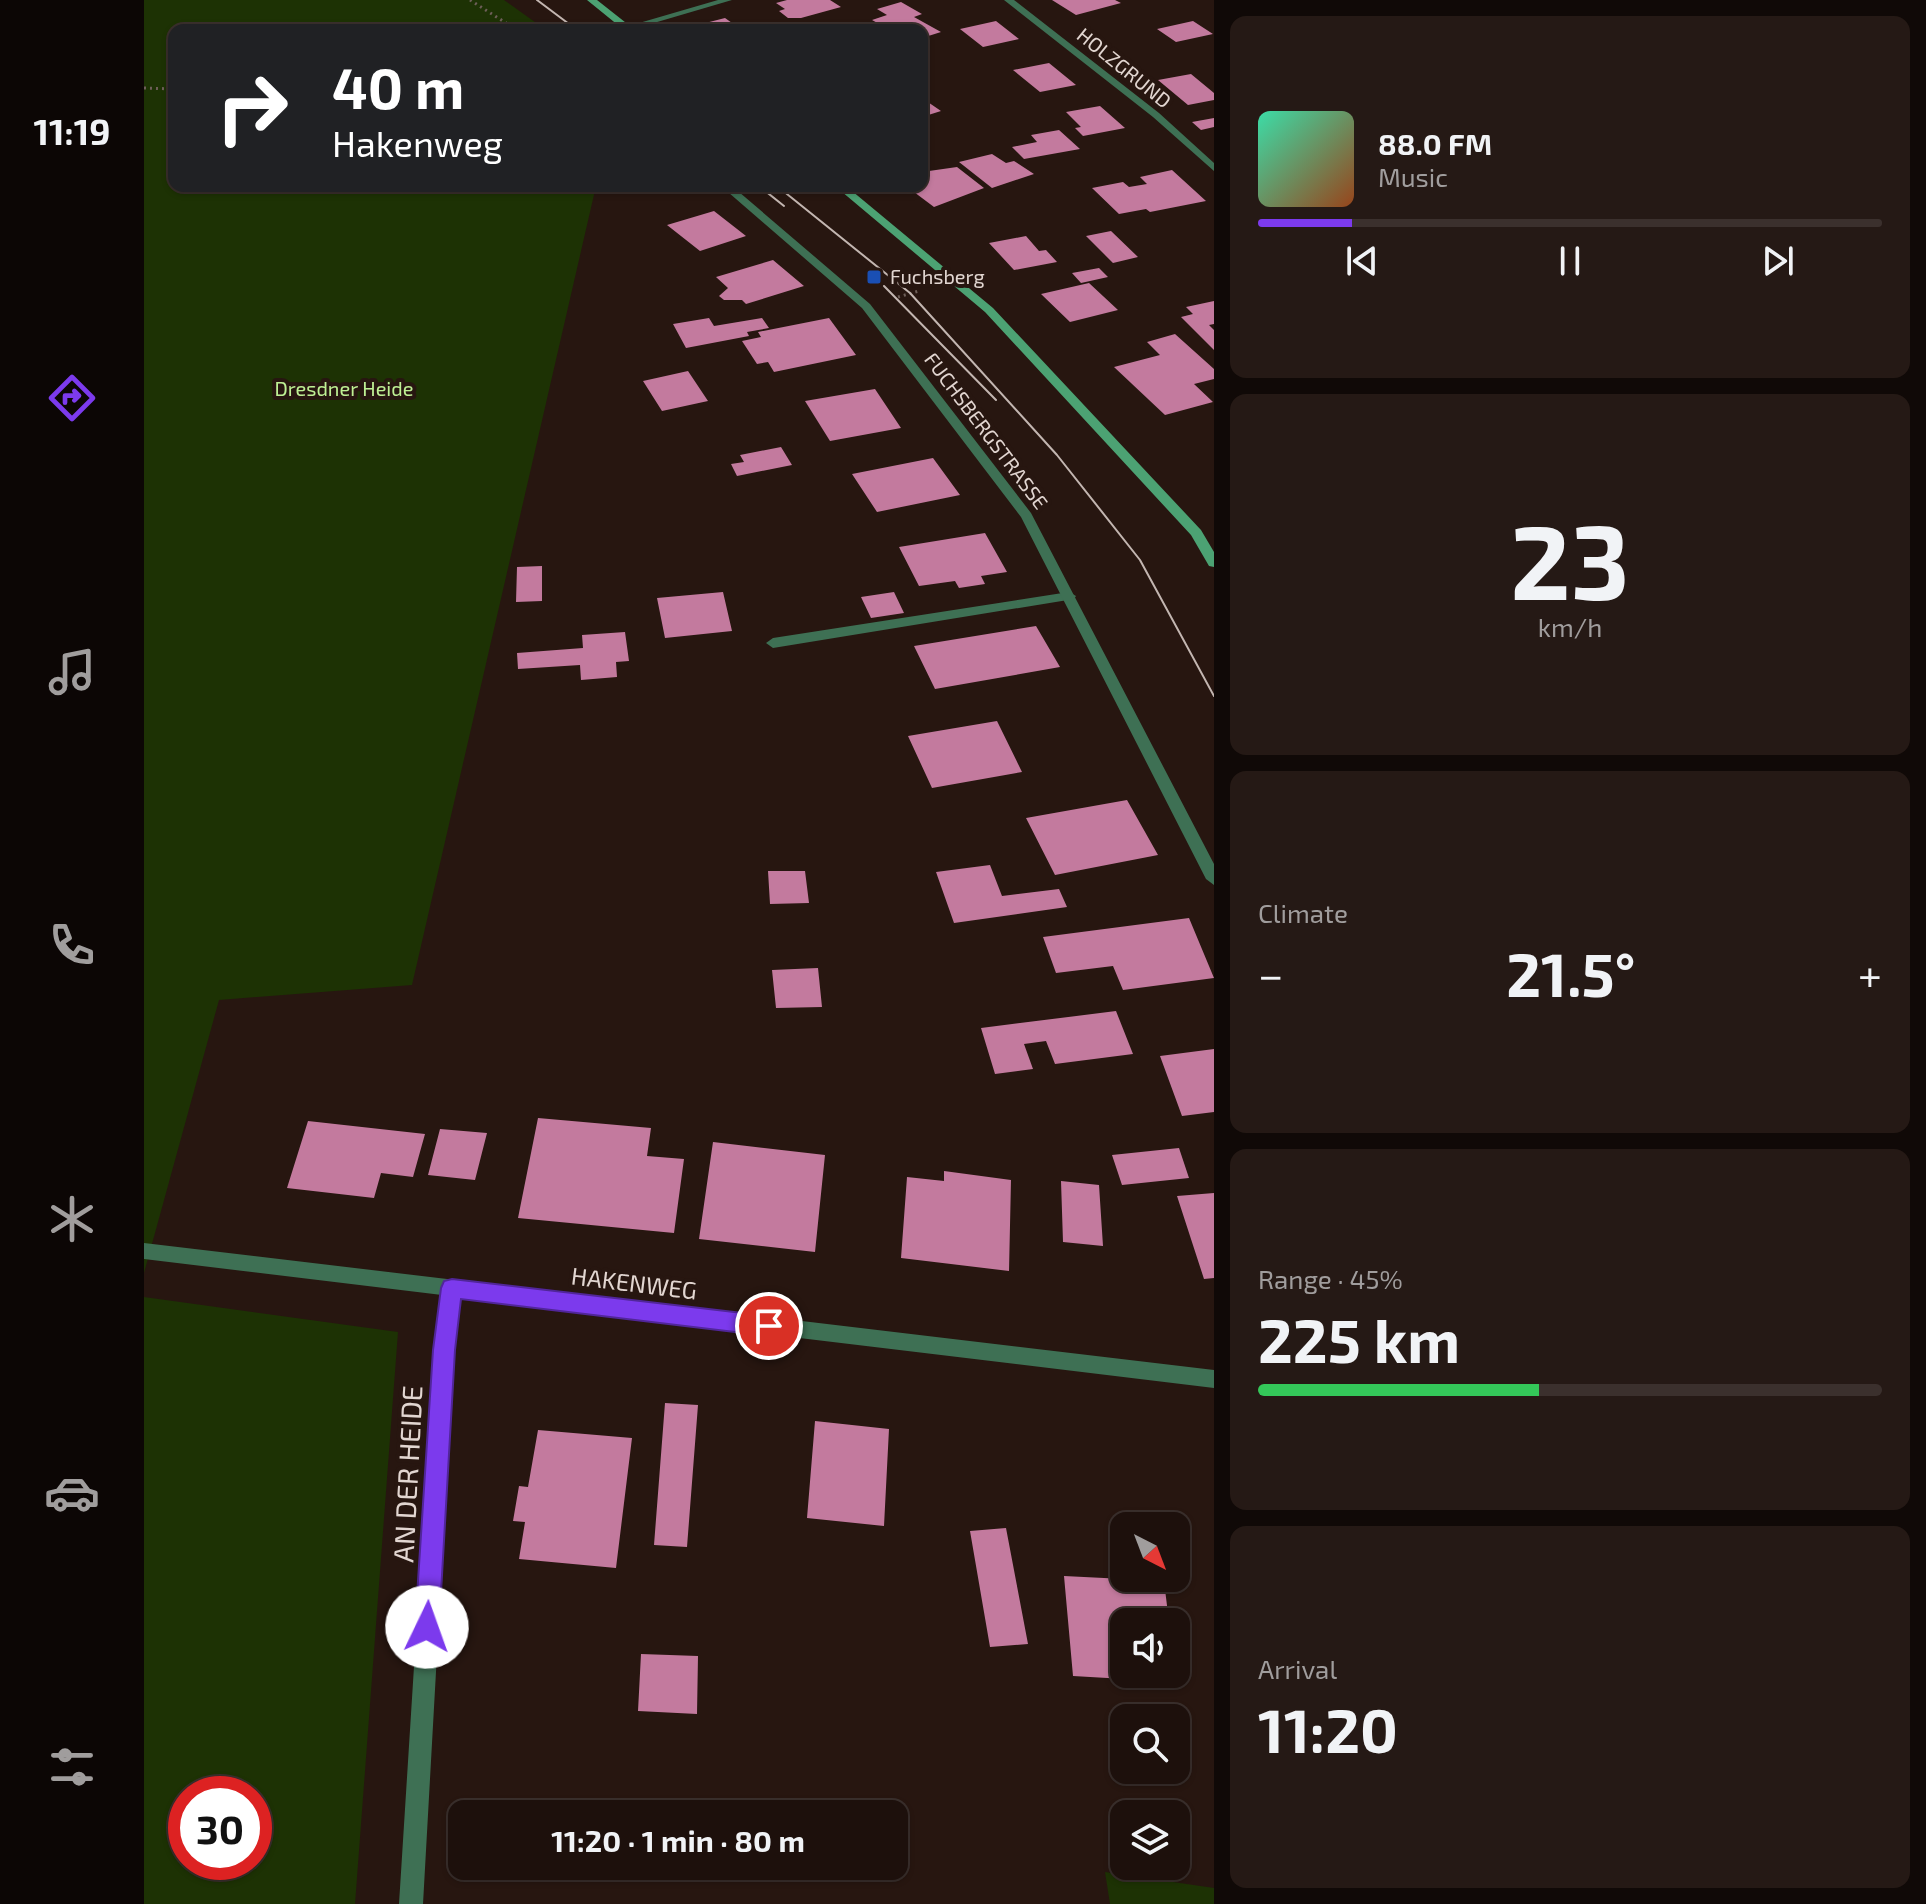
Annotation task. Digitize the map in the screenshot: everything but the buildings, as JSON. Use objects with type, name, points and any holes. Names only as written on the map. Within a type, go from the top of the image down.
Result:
[{"type":"main road","points":[[591,0],[622,24]]},
{"type":"main road","points":[[847,192],[989,310],[1196,533],[1214,563]]},
{"type":"street","points":[[646,24],[728,0]]},
{"type":"street","name":"HOLZGRUND","points":[[1008,0],[1156,115],[1214,168]]},
{"type":"street","name":"FUCHSBERGSTRASSE","points":[[733,192],[866,306],[1027,516],[1214,879]]},
{"type":"street","points":[[773,643],[1069,596]]},
{"type":"street","name":"HAKENWEG","points":[[144,1251],[1214,1379]]},
{"type":"street","name":"AN DER HEIDE","points":[[411,1904],[444,1350],[452,1288]]},
{"type":"path","points":[[470,0],[508,24]]},
{"type":"path","points":[[144,88],[168,89]]},
{"type":"green space","name":"Dresdner Heide","points":[[144,0],[504,0],[538,24],[168,24],[168,192],[595,192],[412,985],[219,1000],[144,1273]]},
{"type":"green space","points":[[144,1297],[398,1332],[355,1904],[144,1904]]},
{"type":"green space","points":[[1105,1872],[1110,1873],[1110,1880],[1160,1880],[1214,1888],[1214,1904],[1110,1904]]},
{"type":"tram line","points":[[537,0],[569,24]]},
{"type":"tram line","points":[[766,192],[784,206]]},
{"type":"tram line","points":[[784,192],[910,293],[1057,455],[1140,560],[1214,696]]},
{"type":"tram line","points":[[884,286],[996,400]]},
{"type":"place","name":"Fuchsberg","points":[[874,277]]},
{"type":"route","points":[[427,1627],[444,1350],[452,1288],[769,1326]]}]
